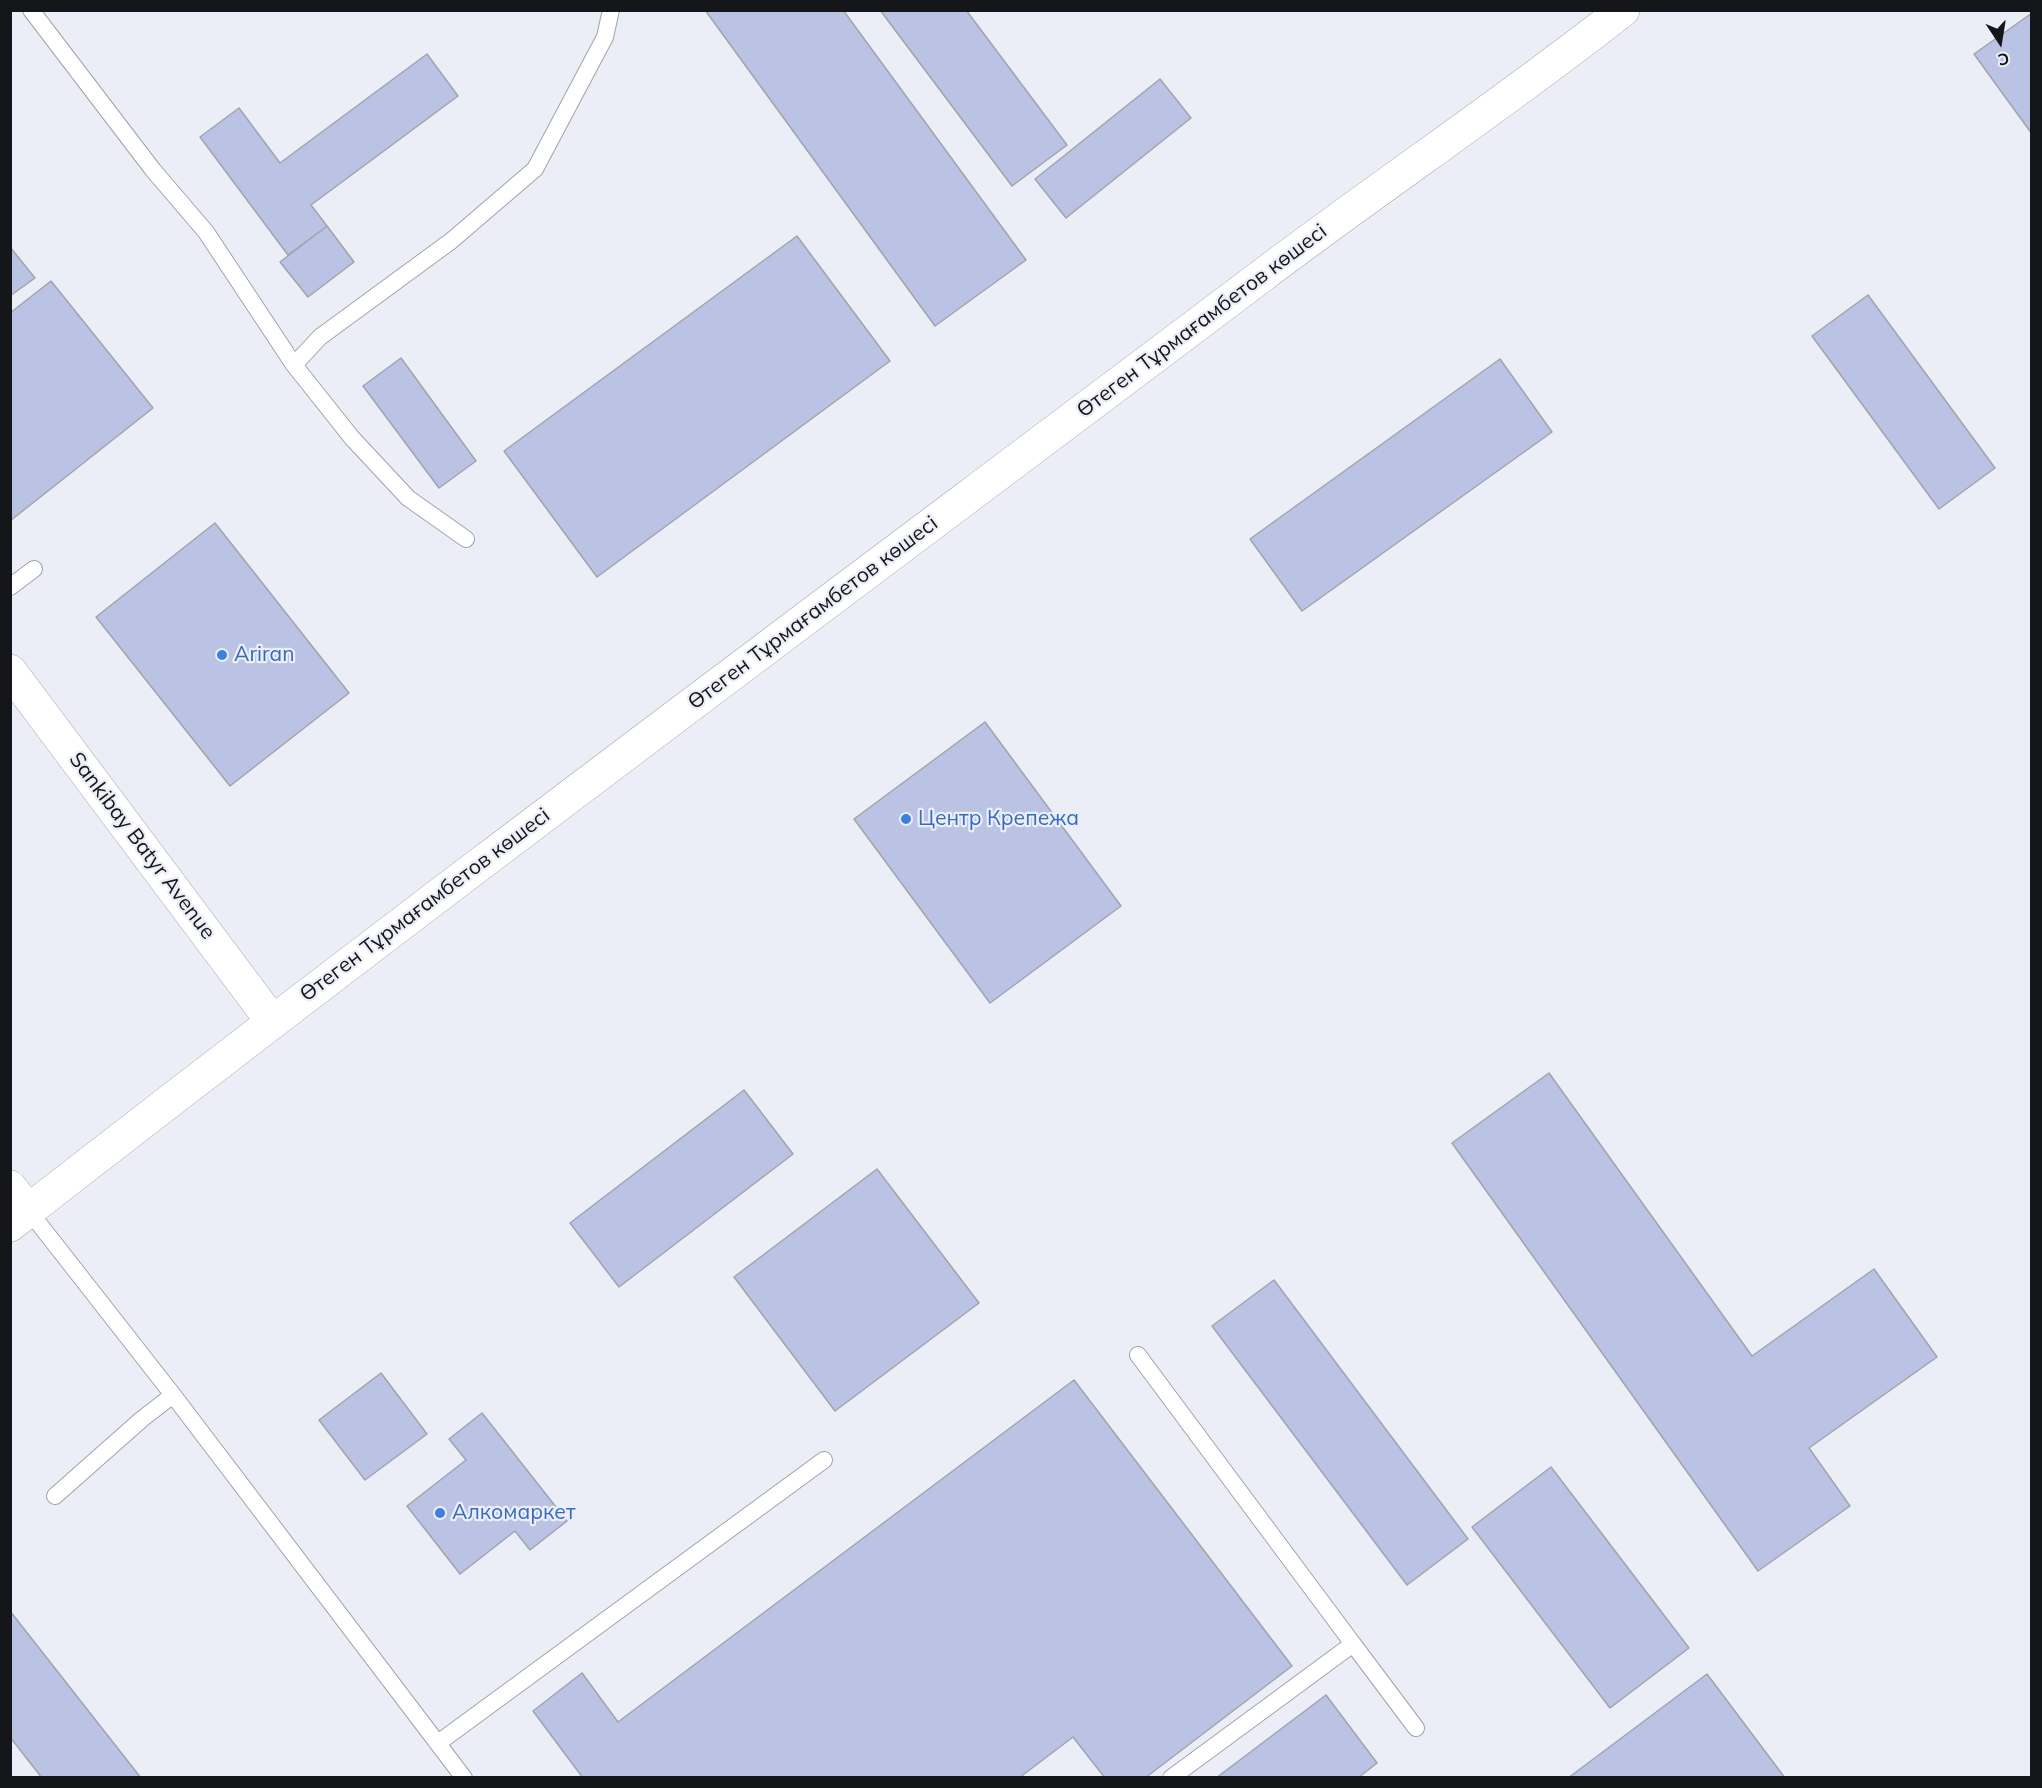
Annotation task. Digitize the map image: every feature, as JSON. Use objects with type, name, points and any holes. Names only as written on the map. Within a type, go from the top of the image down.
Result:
[{"type":"street","name":"Өтеген Тұрмағамбетов көшесі","points":[[17,1208],[272,1021],[1346,213],[1562,58],[1623,10]]},
{"type":"street","name":"Sankibay Batyr Avenue","points":[[10,671],[272,1021]]},
{"type":"lane","points":[[31,10],[153,170],[206,232],[294,365],[352,438],[408,498],[466,539]]},
{"type":"lane","points":[[294,365],[320,338],[451,241],[534,169],[605,37],[611,10]]},
{"type":"lane","points":[[10,587],[34,569]]},
{"type":"lane","points":[[17,1208],[173,1395],[464,1778]]},
{"type":"lane","points":[[1138,1355],[1416,1728]]},
{"type":"lane","points":[[55,1496],[141,1419],[173,1395]]},
{"type":"lane","points":[[438,1743],[824,1460]]},
{"type":"lane","points":[[1171,1778],[1353,1644]]},
{"type":"building","points":[[705,10],[843,10],[1026,260],[935,326]]},
{"type":"building","points":[[880,10],[966,10],[1067,145],[1012,186]]},
{"type":"building","points":[[2032,13],[2032,134],[1974,54]]},
{"type":"building","points":[[427,54],[458,96],[311,205],[327,226],[288,255],[200,137],[239,108],[280,163]]},
{"type":"building","points":[[1160,79],[1191,118],[1066,218],[1035,179]]},
{"type":"building","points":[[327,226],[354,262],[308,297],[280,262]]},
{"type":"building","points":[[797,236],[890,361],[597,577],[504,451]]},
{"type":"building","points":[[10,247],[35,278],[10,296]]},
{"type":"building","points":[[51,281],[153,408],[10,521],[10,313]]},
{"type":"building","points":[[1868,295],[1995,468],[1939,509],[1812,336]]},
{"type":"building","points":[[401,358],[476,461],[439,488],[363,386]]},
{"type":"building","points":[[1500,359],[1552,432],[1302,611],[1250,539]]},
{"type":"building","name":"Ariran","points":[[215,523],[349,693],[230,786],[96,617]]},
{"type":"building","points":[[985,722],[1121,906],[990,1003],[854,819]]},
{"type":"building","points":[[1549,1073],[1752,1356],[1874,1269],[1937,1357],[1809,1448],[1850,1506],[1758,1571],[1452,1143]]},
{"type":"building","points":[[744,1090],[793,1154],[619,1287],[570,1223]]},
{"type":"building","points":[[877,1169],[979,1303],[835,1411],[734,1277]]},
{"type":"building","points":[[1274,1280],[1468,1539],[1407,1585],[1212,1326]]},
{"type":"building","points":[[381,1373],[427,1434],[365,1480],[319,1420]]},
{"type":"building","points":[[1074,1380],[1292,1666],[1145,1778],[1105,1778],[1073,1737],[1019,1778],[583,1778],[533,1711],[582,1673],[618,1722]]},
{"type":"building","points":[[482,1413],[567,1521],[530,1550],[515,1531],[460,1574],[407,1506],[466,1460],[449,1439]]},
{"type":"building","points":[[1551,1467],[1689,1648],[1610,1708],[1472,1527]]},
{"type":"building","points":[[10,1611],[141,1778],[42,1778],[10,1737]]},
{"type":"building","points":[[1707,1674],[1785,1778],[1568,1778]]},
{"type":"building","points":[[1326,1695],[1377,1763],[1358,1778],[1216,1778]]},
{"type":"place","name":"Ariran","points":[[222,655]]},
{"type":"place","name":"Центр Крепежа","points":[[906,819]]},
{"type":"place","name":"Алкомаркет","points":[[440,1513]]}]
